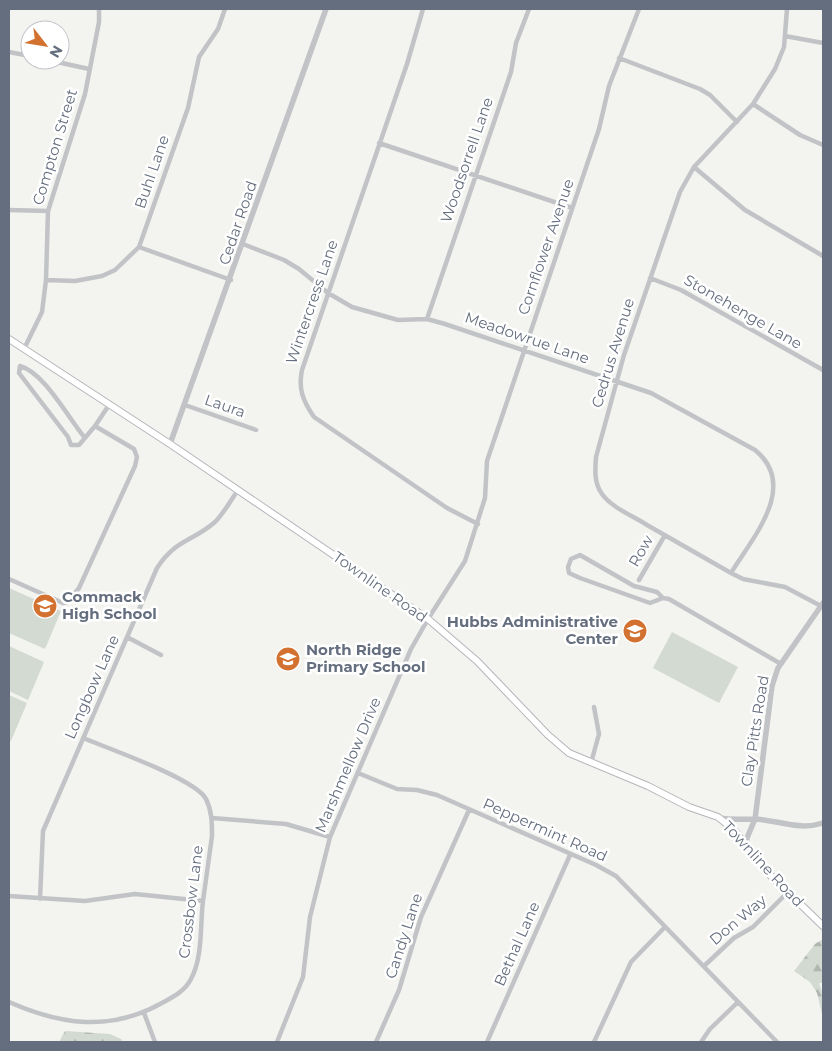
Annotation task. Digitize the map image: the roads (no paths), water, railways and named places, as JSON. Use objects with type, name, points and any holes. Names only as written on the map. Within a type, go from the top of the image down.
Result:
[{"type":"main road","name":"Townline Road","points":[[9,338],[170,444],[428,619],[477,661],[548,735],[569,753],[648,786],[689,807],[718,817],[734,830],[768,873],[823,926]]},
{"type":"street","name":"Compton Street","points":[[24,349],[42,312],[46,280],[48,211],[80,113],[99,22],[99,9]]},
{"type":"street","name":"Buhl Lane","points":[[46,280],[75,281],[102,276],[115,270],[139,247],[188,108],[199,57],[218,29],[226,9]]},
{"type":"street","name":"Cedar Road","points":[[170,444],[231,280],[326,9]]},
{"type":"street","name":"Wintercress Lane","points":[[423,9],[299,383],[306,405],[314,417],[447,508],[478,524]]},
{"type":"street","name":"Woodsorrell Lane","points":[[427,319],[511,72],[516,42],[529,9]]},
{"type":"street","name":"Cornflower Avenue","points":[[478,524],[486,498],[487,460],[599,129],[619,58],[638,9]]},
{"type":"street","name":"Cedrus Avenue","points":[[787,9],[785,36],[775,69],[752,104],[694,167],[680,192],[617,381],[596,457],[595,470],[597,484],[603,495],[615,505],[665,535],[732,573],[750,580],[786,587],[822,605]]},
{"type":"street","points":[[785,36],[823,43]]},
{"type":"street","points":[[619,58],[700,89],[710,95],[737,122]]},
{"type":"street","points":[[70,64],[89,68]]},
{"type":"street","points":[[752,104],[800,135],[823,145]]},
{"type":"street","points":[[379,143],[572,208]]},
{"type":"street","points":[[694,167],[744,210],[823,256]]},
{"type":"street","points":[[9,210],[48,211]]},
{"type":"street","name":"Meadowrue Lane","points":[[243,244],[299,269],[328,293],[352,307],[381,317],[404,321],[427,319],[617,381],[665,399],[755,450],[774,475],[774,497],[732,573]]},
{"type":"street","points":[[139,247],[231,280]]},
{"type":"street","name":"Stonehenge Lane","points":[[650,278],[681,290],[823,370]]},
{"type":"street","points":[[85,438],[40,379],[29,368],[20,366],[19,373],[68,437],[71,445],[79,445],[96,426],[110,404]]},
{"type":"street","name":"Laura","points":[[185,405],[256,430]]},
{"type":"street","points":[[9,579],[63,603],[68,602],[79,588],[135,466],[136,457],[134,449],[96,426]]},
{"type":"street","name":"Longbow Lane","points":[[40,899],[43,831],[157,568],[167,553],[182,541],[204,530],[216,520],[238,490]]},
{"type":"street","name":"Marshmellow Drive","points":[[277,1042],[303,977],[310,917],[330,837],[411,649],[465,561],[478,524]]},
{"type":"street","name":"Row","points":[[639,580],[665,535]]},
{"type":"street","points":[[663,598],[657,592],[634,586],[580,555],[571,559],[568,567],[570,573],[580,578],[650,603],[663,598],[669,599],[781,664]]},
{"type":"street","name":"Clay Pitts Road","points":[[746,845],[755,819],[772,686],[781,664],[822,605]]},
{"type":"street","points":[[127,637],[162,655]]},
{"type":"street","points":[[591,763],[600,734],[594,707]]},
{"type":"street","name":"Crossbow Lane","points":[[9,1002],[66,1022],[122,1019],[144,1013],[184,988],[191,979],[197,959],[212,818],[205,797],[187,783],[83,738]]},
{"type":"street","name":"Peppermint Road","points":[[358,773],[398,789],[417,790],[437,795],[596,865],[616,876],[777,1042]]},
{"type":"street","name":"Candy Lane","points":[[376,1042],[399,990],[420,917],[469,810]]},
{"type":"street","points":[[718,817],[734,821],[755,819],[806,827],[823,823]]},
{"type":"street","points":[[212,818],[286,824],[330,837]]},
{"type":"street","name":"Bethal Lane","points":[[487,1042],[570,855]]},
{"type":"street","name":"Don Way","points":[[704,966],[734,938],[753,927],[788,892]]},
{"type":"street","points":[[9,896],[85,901],[135,894],[203,901]]},
{"type":"street","points":[[594,1042],[631,962],[665,927]]},
{"type":"street","points":[[701,1042],[710,1029],[738,1002]]},
{"type":"street","points":[[144,1013],[155,1042]]},
{"type":"place","name":"Commack High School","points":[[45,606]]},
{"type":"place","name":"Hubbs Administrative Center","points":[[635,631]]},
{"type":"place","name":"North Ridge Primary School","points":[[288,659]]}]
